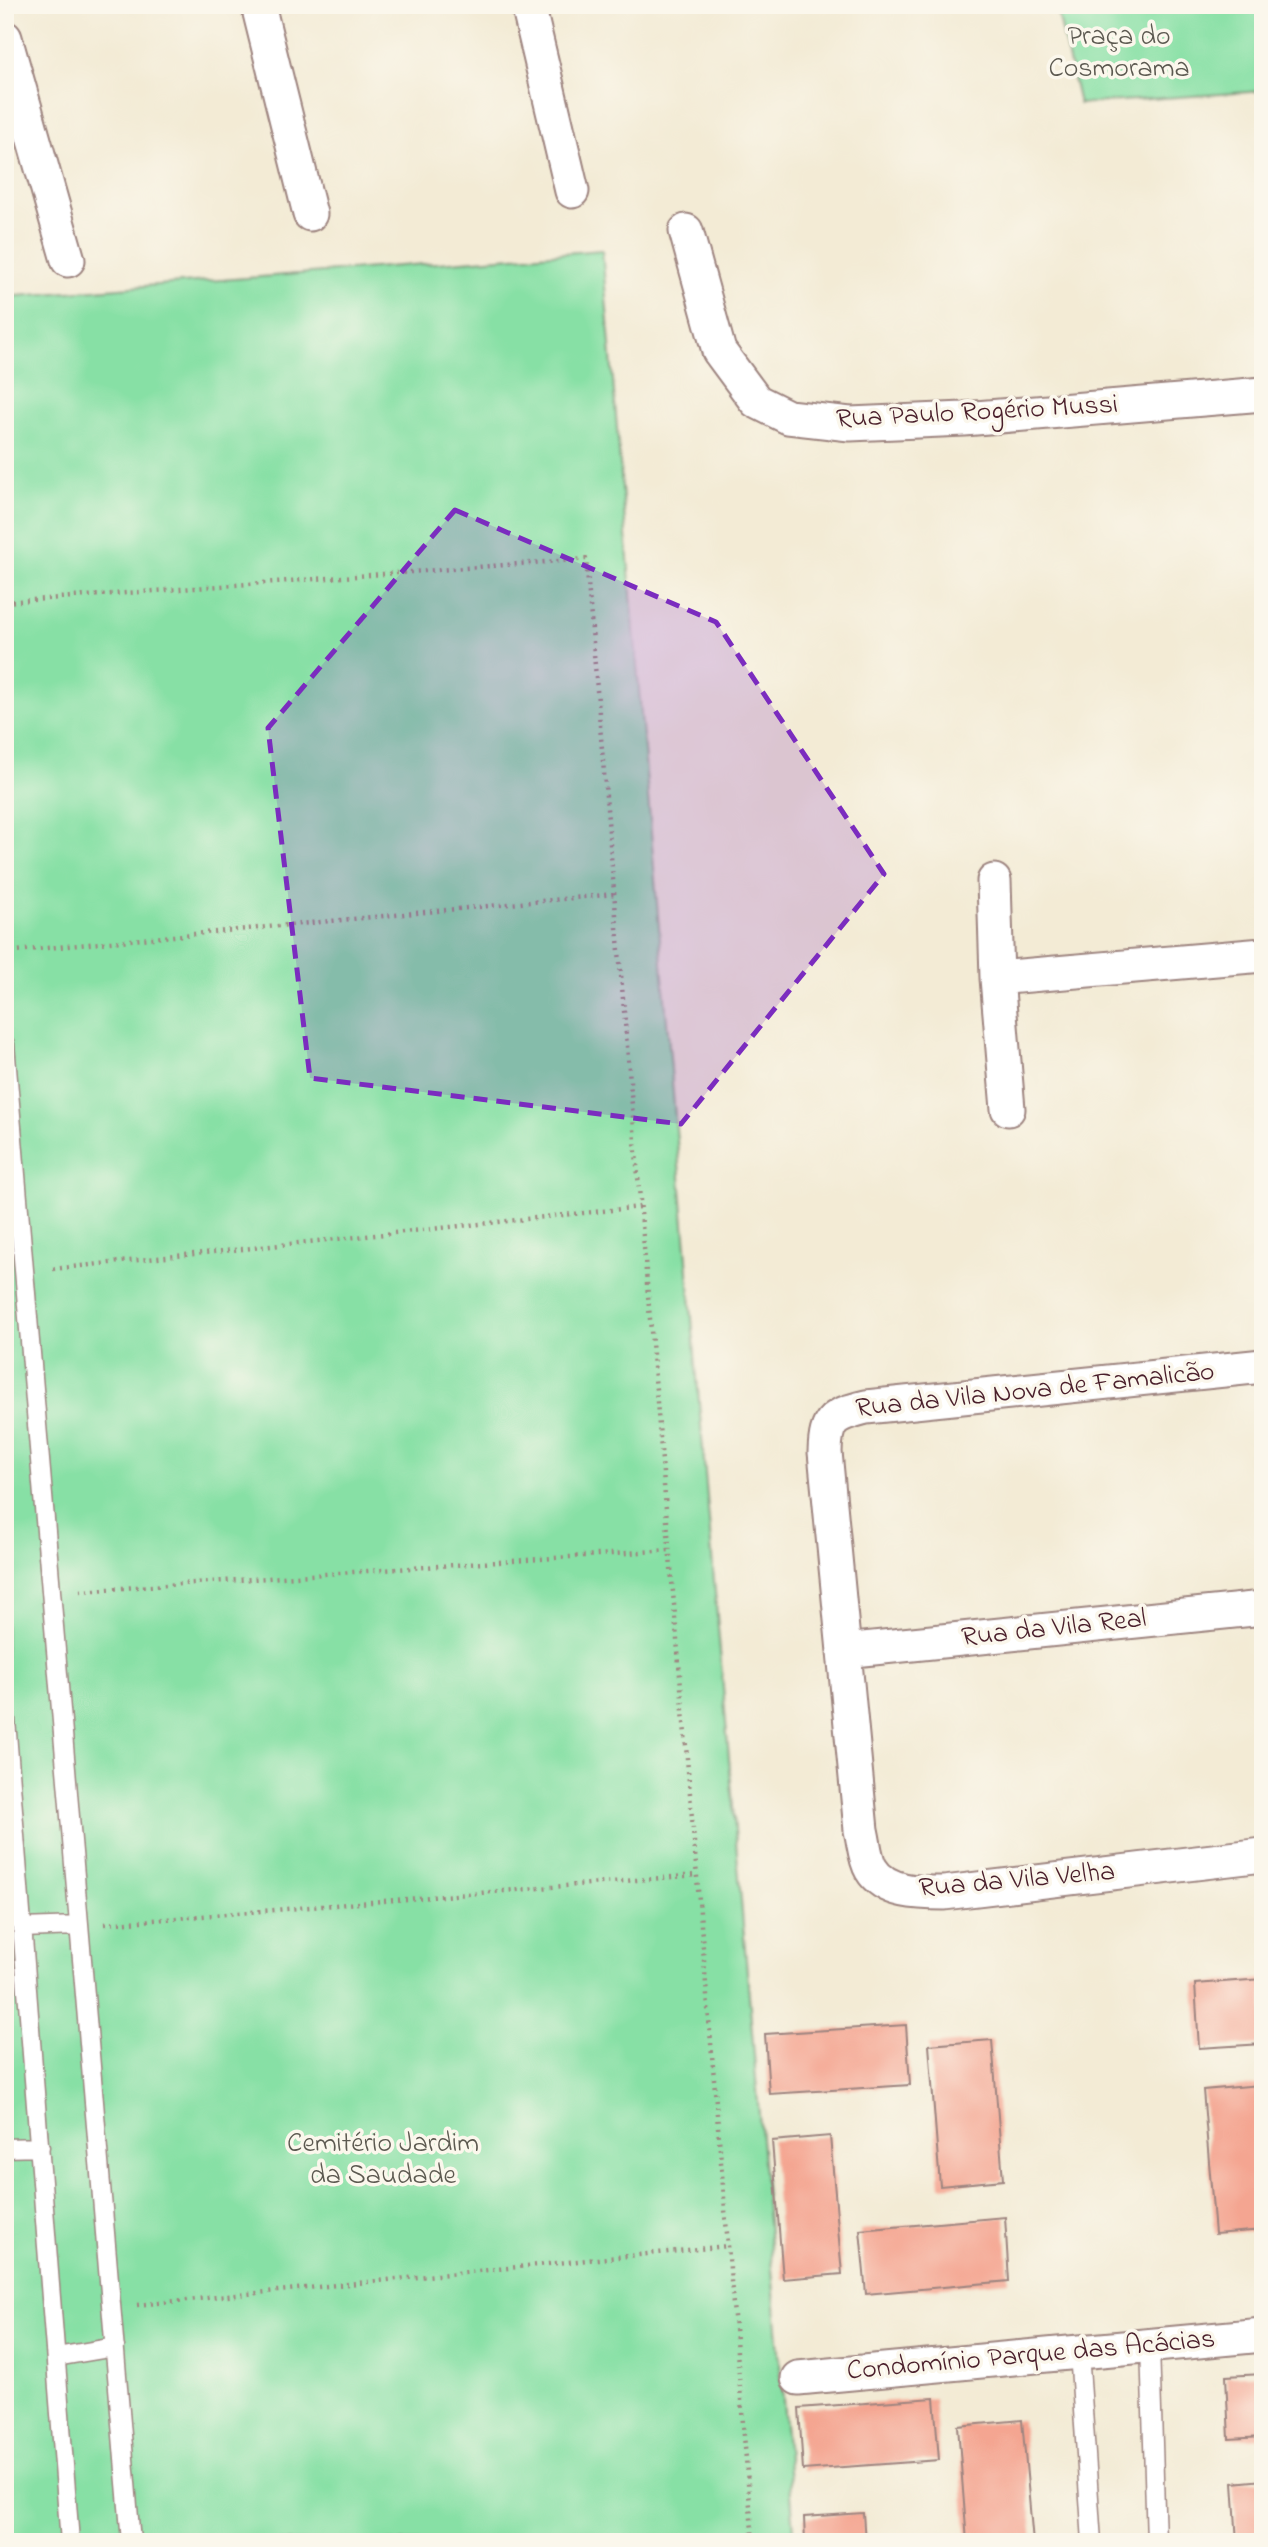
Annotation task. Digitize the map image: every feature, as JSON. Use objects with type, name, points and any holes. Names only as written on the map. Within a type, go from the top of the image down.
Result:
[{"type":"street","points":[[258,5],[310,214]]},
{"type":"street","points":[[528,5],[572,191]]},
{"type":"street","points":[[5,38],[14,108],[68,260]]},
{"type":"street","name":"Rua Paulo Rogério Mussi","points":[[686,230],[719,351],[756,401],[788,416],[850,424],[964,419],[1263,394]]},
{"type":"street","points":[[994,881],[997,978],[1008,1109]]},
{"type":"street","points":[[997,978],[1263,955]]},
{"type":"street","name":"Rua da Vila Nova de Famalicão","points":[[844,1651],[825,1452],[826,1432],[833,1419],[843,1412],[866,1407],[1263,1366]]},
{"type":"street","name":"Rua da Vila Real","points":[[844,1651],[1263,1608]]},
{"type":"street","name":"Rua da Vila Velha","points":[[844,1651],[861,1830],[871,1870],[890,1886],[914,1893],[944,1893],[1263,1855]]},
{"type":"street","name":"Condomínio Parque das Acácias","points":[[798,2378],[1263,2334]]},
{"type":"lane","points":[[5,1044],[131,2542]]},
{"type":"lane","points":[[5,1707],[70,2542]]},
{"type":"lane","points":[[22,1927],[79,1926]]},
{"type":"lane","points":[[5,2148],[40,2147]]},
{"type":"lane","points":[[1150,2345],[1156,2542]]},
{"type":"lane","points":[[56,2357],[115,2347]]},
{"type":"lane","points":[[1079,2352],[1091,2542]]},
{"type":"path","points":[[5,602],[586,559],[753,2542]]},
{"type":"path","points":[[5,952],[615,894]]},
{"type":"path","points":[[24,1272],[640,1208]]},
{"type":"path","points":[[51,1593],[670,1550]]},
{"type":"path","points":[[79,1926],[697,1875]]},
{"type":"path","points":[[111,2308],[728,2246]]},
{"type":"highlighted area","points":[[455,510],[716,622],[884,874],[681,1124],[310,1078],[268,728]]},
{"type":"green space","name":"Praça do Cosmorama","points":[[1056,5],[1263,5],[1263,91],[1079,104]]},
{"type":"green space","name":"Cemitério Jardim da Saudade","points":[[602,250],[795,2542],[5,2542],[5,297]]},
{"type":"building","points":[[1263,1979],[1263,2044],[1199,2048],[1195,1984]]},
{"type":"building","points":[[906,2025],[910,2085],[769,2094],[765,2034]]},
{"type":"building","points":[[992,2040],[1003,2180],[940,2186],[929,2045]]},
{"type":"building","points":[[1260,2085],[1263,2114],[1263,2230],[1215,2234],[1203,2090]]},
{"type":"building","points":[[830,2136],[842,2274],[783,2279],[772,2141]]},
{"type":"building","points":[[1005,2217],[1009,2281],[866,2294],[860,2230]]},
{"type":"building","points":[[1263,2374],[1263,2437],[1229,2439],[1226,2376]]},
{"type":"building","points":[[934,2398],[939,2460],[803,2470],[799,2408]]},
{"type":"building","points":[[1022,2420],[1033,2542],[967,2542],[958,2426]]},
{"type":"building","points":[[1263,2480],[1263,2542],[1237,2542],[1233,2483]]},
{"type":"building","points":[[863,2513],[865,2542],[805,2542],[804,2517]]}]
